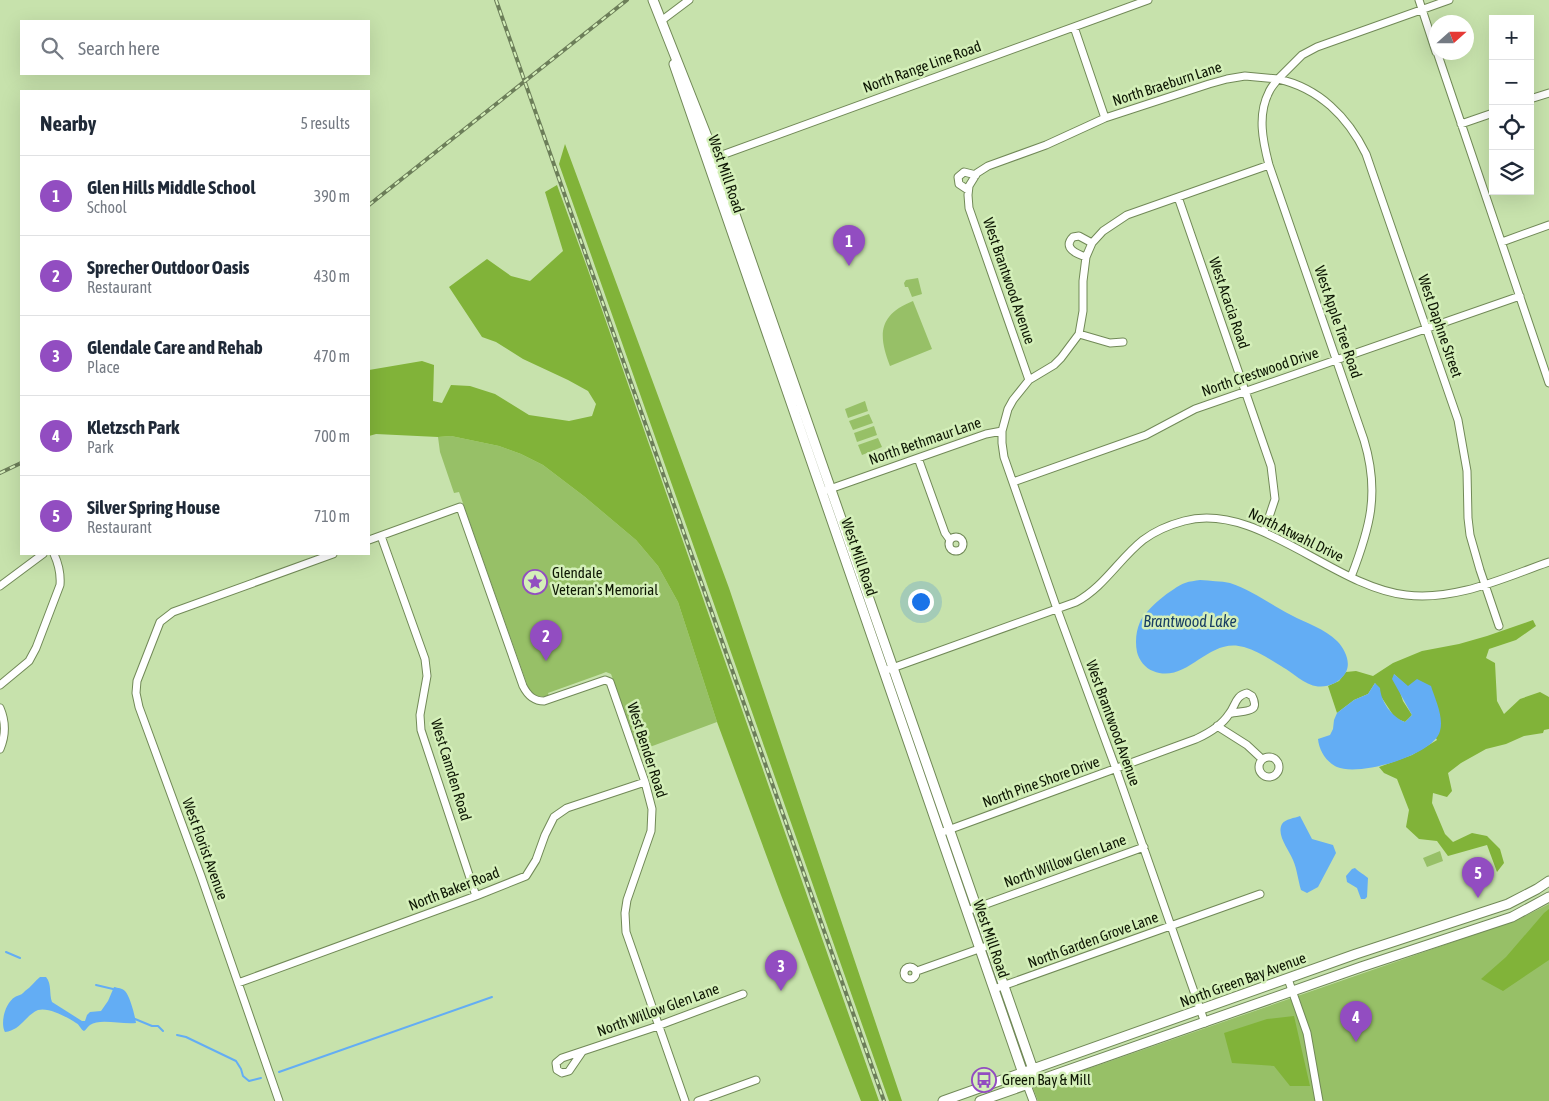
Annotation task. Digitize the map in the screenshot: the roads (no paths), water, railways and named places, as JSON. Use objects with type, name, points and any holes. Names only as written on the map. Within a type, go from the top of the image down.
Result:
[{"type":"main road","name":"West Mill Road","points":[[653,0],[716,157],[1037,1081]]},
{"type":"main road","name":"West Mill Road","points":[[661,21],[706,160],[1026,1085]]},
{"type":"main road","name":"North Green Bay Avenue","points":[[946,1100],[1372,949],[1508,904],[1549,881]]},
{"type":"main road","name":"North Green Bay Avenue","points":[[980,1101],[1292,991],[1512,917],[1549,897]]},
{"type":"street","points":[[661,21],[689,0]]},
{"type":"street","name":"North Range Line Road","points":[[706,160],[1148,0]]},
{"type":"street","points":[[1418,0],[1429,30]]},
{"type":"street","points":[[1278,79],[1302,55],[1317,47],[1449,0]]},
{"type":"street","points":[[1074,27],[1105,118]]},
{"type":"street","points":[[1440,60],[1549,383]]},
{"type":"street","name":"North Braeburn Lane","points":[[968,190],[959,184],[958,177],[964,172],[976,175],[988,166],[1046,145],[1105,118],[1227,79],[1245,76],[1278,79]]},
{"type":"street","name":"West Apple Tree Road","points":[[1278,79],[1269,91],[1266,99],[1262,122],[1263,140],[1269,165],[1368,454],[1372,481],[1371,509],[1366,536],[1351,577]]},
{"type":"street","name":"West Daphne Street","points":[[1278,79],[1293,84],[1325,101],[1347,122],[1366,154],[1462,434],[1467,471],[1470,535],[1484,584],[1499,626]]},
{"type":"street","points":[[1534,99],[1549,93]]},
{"type":"street","points":[[1461,124],[1489,114]]},
{"type":"street","name":"North Bethmaur Lane","points":[[822,492],[986,434],[1002,431],[1010,405],[1029,380],[1054,365],[1069,349],[1079,334],[1083,311],[1083,281],[1086,257],[1092,243],[1103,231],[1127,215],[1269,165]]},
{"type":"street","points":[[968,190],[976,175]]},
{"type":"street","name":"West Brantwood Avenue","points":[[968,190],[968,208],[1029,380]]},
{"type":"street","name":"West Acacia Road","points":[[1178,197],[1271,466],[1274,499],[1264,532]]},
{"type":"street","points":[[1502,242],[1549,225]]},
{"type":"street","points":[[1086,257],[1077,254],[1069,244],[1069,241],[1073,237],[1079,236],[1092,243]]},
{"type":"street","name":"North Crestwood Drive","points":[[1013,482],[1146,435],[1195,409],[1520,296]]},
{"type":"street","points":[[1079,334],[1110,343],[1123,342]]},
{"type":"street","name":"West Brantwood Avenue","points":[[1002,431],[1004,457],[1205,1023]]},
{"type":"street","points":[[918,458],[945,533],[950,540]]},
{"type":"street","name":"West Bender Road","points":[[381,536],[460,507],[525,691],[532,698],[544,701],[608,680],[645,782],[652,808],[651,831],[627,900],[625,923],[629,942],[685,1101]]},
{"type":"street","name":"North Atwahl Drive","points":[[884,671],[1057,610],[1086,596],[1098,587],[1138,545],[1154,532],[1188,520],[1216,518],[1240,523],[1264,532],[1351,577],[1382,590],[1404,595],[1445,595],[1549,562]]},
{"type":"street","points":[[370,540],[381,536]]},
{"type":"street","name":"West Camden Road","points":[[381,536],[425,659],[427,676],[420,715],[421,730],[476,896]]},
{"type":"street","points":[[0,586],[42,555]]},
{"type":"street","points":[[0,685],[22,668],[36,648],[60,585],[61,574],[54,555]]},
{"type":"street","name":"West Florist Avenue","points":[[279,1101],[137,701],[137,681],[160,622],[173,612],[330,555]]},
{"type":"street","points":[[0,708],[4,717],[5,728],[0,749]]},
{"type":"street","name":"North Pine Shore Drive","points":[[940,832],[1196,739],[1217,726],[1230,714]]},
{"type":"street","points":[[1217,726],[1247,745],[1262,760]]},
{"type":"street","name":"North Baker Road","points":[[238,983],[526,876],[536,860],[554,817],[567,808],[645,782]]},
{"type":"street","name":"North Willow Glen Lane","points":[[967,911],[1144,847]]},
{"type":"street","name":"North Garden Grove Lane","points":[[994,989],[1260,894]]},
{"type":"street","points":[[917,971],[990,945]]},
{"type":"street","points":[[1288,979],[1308,1038],[1319,1101]]},
{"type":"street","name":"North Willow Glen Lane","points":[[582,1052],[743,994]]},
{"type":"street","points":[[698,1101],[756,1080]]},
{"type":"street","name":"West Mill Road","points":[[1026,1085],[1033,1101]]},
{"type":"water","name":"Brantwood Lake","points":[[1200,580],[1227,582],[1238,586],[1327,633],[1337,641],[1345,652],[1348,664],[1345,674],[1335,683],[1320,687],[1306,683],[1259,653],[1244,647],[1231,645],[1208,653],[1176,672],[1165,674],[1150,670],[1139,658],[1137,652],[1136,637],[1140,622],[1153,605],[1173,589],[1187,582]]},
{"type":"water","points":[[1394,674],[1408,686],[1417,679],[1431,686],[1441,720],[1440,731],[1435,740],[1411,756],[1395,762],[1362,769],[1347,769],[1333,765],[1324,755],[1318,739],[1330,735],[1337,713],[1354,700],[1368,694],[1375,683],[1380,688],[1385,704],[1396,717],[1405,722],[1412,715],[1392,679]]},
{"type":"water","points":[[1300,816],[1312,839],[1333,845],[1336,853],[1318,887],[1307,893],[1301,890],[1294,863],[1281,833],[1283,822]]},
{"type":"water","points":[[1355,868],[1368,878],[1367,897],[1365,899],[1361,899],[1357,888],[1347,882],[1346,876]]},
{"type":"water","points":[[40,977],[46,977],[48,980],[52,1002],[82,1021],[85,1021],[90,1012],[101,1011],[114,987],[123,989],[129,997],[136,1023],[100,1022],[90,1025],[84,1031],[63,1015],[42,1009],[33,1013],[14,1029],[5,1032],[3,1019],[6,1008],[11,1000],[23,993]]},
{"type":"waterway","points":[[6,952],[20,958]]},
{"type":"waterway","points":[[96,985],[113,989]]},
{"type":"waterway","points":[[279,1072],[492,997]]},
{"type":"waterway","points":[[135,1019],[152,1026],[158,1026],[163,1031]]},
{"type":"waterway","points":[[177,1035],[186,1037],[236,1061],[243,1076],[249,1081],[261,1078]]},
{"type":"railway","points":[[496,0],[884,1101]]},
{"type":"railway","points":[[370,204],[627,0]]},
{"type":"railway","points":[[0,473],[20,463]]},
{"type":"place","name":"Glen Hills Middle School","points":[[849,266]]},
{"type":"place","name":"Glendale Veteran's Memorial","points":[[535,582]]},
{"type":"place","name":"Sprecher Outdoor Oasis","points":[[546,661]]},
{"type":"place","name":"Silver Spring House","points":[[1478,898]]},
{"type":"place","name":"Glendale Care and Rehab","points":[[781,991]]},
{"type":"place","name":"Kletzsch Park","points":[[1356,1042]]},
{"type":"place","name":"Green Bay & Mill","points":[[984,1080]]}]
